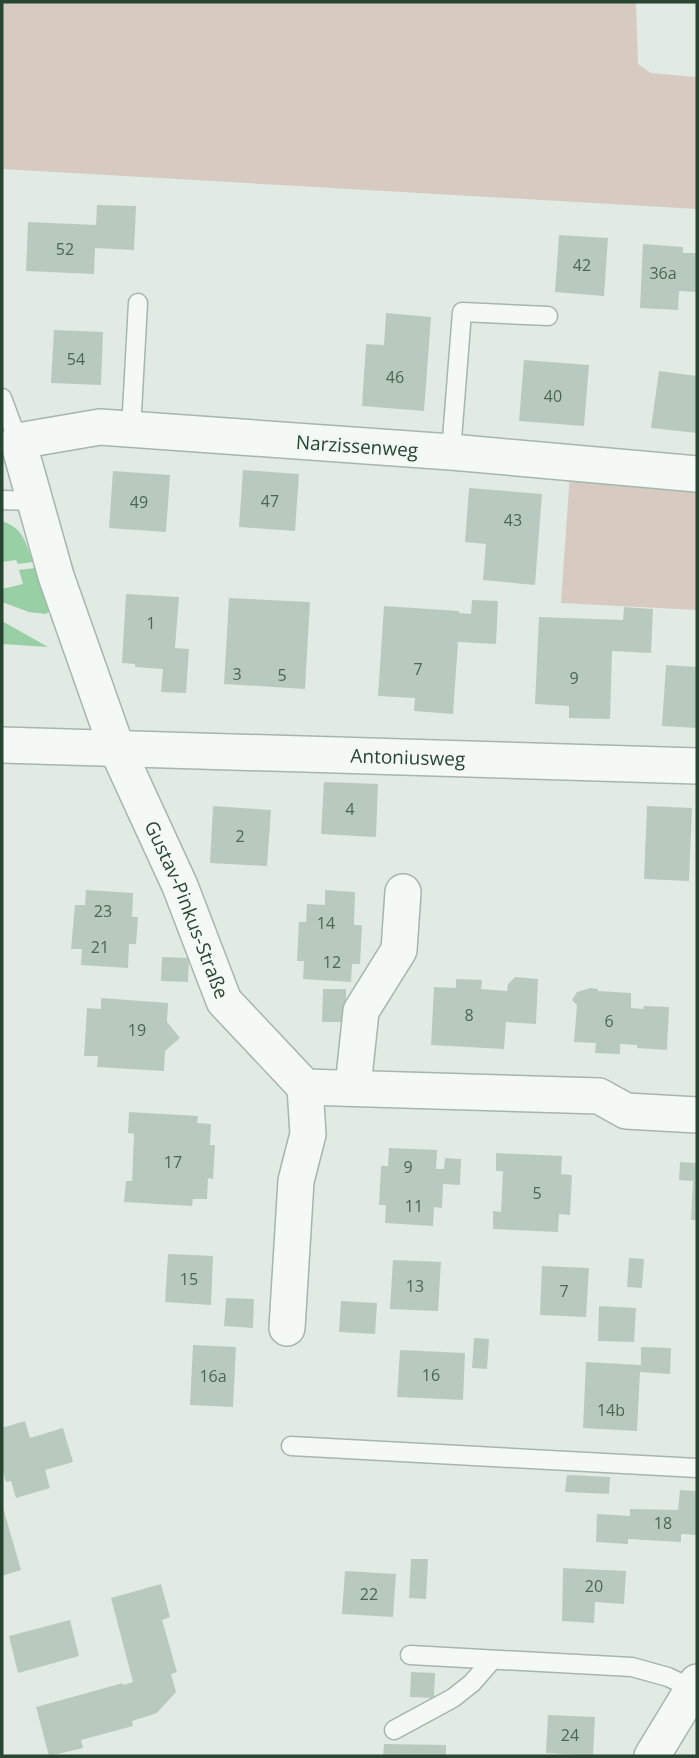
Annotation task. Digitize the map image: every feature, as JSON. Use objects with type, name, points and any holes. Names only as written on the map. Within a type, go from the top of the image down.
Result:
[{"type":"street","name":"Narzissenweg","points":[[18,441],[100,427],[451,452],[697,474]]},
{"type":"street","name":"Gustav-Pinkus-Straße","points":[[18,441],[18,500],[56,576],[117,749],[180,886],[224,1001],[305,1087]]},
{"type":"street","points":[[2,745],[117,749]]},
{"type":"street","name":"Antoniusweg","points":[[117,749],[697,766]]},
{"type":"street","points":[[353,1087],[361,1011],[399,950],[403,892]]},
{"type":"street","points":[[287,1328],[296,1181],[308,1134],[305,1087],[599,1096],[626,1111],[697,1115]]},
{"type":"street","points":[[652,1756],[695,1686]]},
{"type":"lane","points":[[131,430],[138,303]]},
{"type":"lane","points":[[451,452],[462,312],[548,316]]},
{"type":"lane","points":[[2,398],[18,441]]},
{"type":"lane","points":[[291,1446],[697,1468]]},
{"type":"lane","points":[[410,1655],[632,1667],[695,1686]]},
{"type":"lane","points":[[394,1730],[453,1698],[472,1684],[492,1660]]},
{"type":"shaded area","points":[[2,2],[636,2],[638,64],[651,73],[697,77],[697,209],[2,169]]},
{"type":"shaded area","points":[[570,473],[697,488],[697,610],[561,603]]},
{"type":"shaded area","points":[[2,521],[19,532],[33,562],[2,562]]},
{"type":"shaded area","points":[[35,568],[49,611],[46,614],[29,612],[2,602],[2,589],[23,584],[19,570]]},
{"type":"shaded area","points":[[2,621],[48,647],[2,644]]},
{"type":"building","points":[[97,205],[136,206],[134,250],[95,248],[94,274],[26,271],[28,222],[96,225]]},
{"type":"building","points":[[559,235],[608,238],[604,296],[555,292]]},
{"type":"building","points":[[643,244],[683,247],[683,253],[697,253],[697,292],[679,291],[678,310],[640,308]]},
{"type":"building","points":[[386,313],[431,317],[424,411],[362,406],[366,344],[384,345]]},
{"type":"building","points":[[54,330],[103,332],[101,385],[51,383]]},
{"type":"building","points":[[524,360],[589,365],[584,426],[519,421]]},
{"type":"building","points":[[659,371],[697,376],[697,433],[651,428]]},
{"type":"building","points":[[243,470],[299,474],[295,531],[239,527]]},
{"type":"building","points":[[113,471],[170,475],[166,532],[109,528]]},
{"type":"building","points":[[469,488],[542,494],[535,585],[483,580],[486,544],[465,542]]},
{"type":"building","points":[[126,594],[179,597],[175,648],[189,649],[186,693],[161,692],[163,669],[122,663]]},
{"type":"building","points":[[229,598],[310,602],[305,689],[224,684]]},
{"type":"building","points":[[472,600],[498,601],[496,644],[458,642],[453,714],[414,711],[415,698],[378,696],[384,606],[471,614]]},
{"type":"building","points":[[624,607],[653,609],[651,653],[612,651],[610,719],[569,718],[569,706],[535,704],[539,617],[623,620]]},
{"type":"building","points":[[666,665],[697,667],[697,728],[662,726]]},
{"type":"building","points":[[324,782],[378,784],[376,837],[321,834]]},
{"type":"building","points":[[213,806],[271,810],[267,866],[210,863]]},
{"type":"building","points":[[647,806],[692,808],[689,881],[644,879]]},
{"type":"building","points":[[86,890],[133,893],[132,917],[138,917],[136,944],[129,944],[128,968],[81,965],[82,949],[71,949],[75,905],[85,905]]},
{"type":"building","points":[[325,890],[355,892],[354,925],[362,925],[360,964],[352,964],[351,982],[303,979],[304,961],[297,961],[299,922],[306,922],[307,904],[325,905]]},
{"type":"building","points":[[162,957],[189,958],[188,982],[161,981]]},
{"type":"building","points":[[515,977],[538,979],[536,1024],[506,1022],[504,1049],[431,1045],[434,987],[456,988],[456,979],[482,980],[481,989],[507,991],[508,984]]},
{"type":"building","points":[[590,988],[631,993],[631,1008],[669,1007],[667,1050],[620,1044],[620,1054],[595,1053],[596,1043],[574,1042],[577,1005],[572,1000],[577,992]]},
{"type":"building","points":[[323,989],[346,989],[346,1022],[322,1022]]},
{"type":"building","points":[[101,998],[168,1003],[167,1022],[180,1038],[165,1051],[164,1071],[97,1067],[98,1056],[84,1056],[87,1008],[101,1009]]},
{"type":"building","points":[[129,1112],[198,1116],[197,1123],[211,1124],[210,1145],[215,1145],[213,1179],[208,1178],[207,1199],[193,1199],[192,1206],[124,1202],[126,1181],[132,1181],[134,1134],[128,1133]]},
{"type":"building","points":[[389,1148],[437,1150],[436,1169],[444,1169],[445,1158],[461,1159],[460,1185],[443,1184],[442,1208],[434,1207],[433,1226],[385,1223],[386,1205],[379,1205],[381,1166],[388,1166]]},
{"type":"building","points":[[496,1153],[562,1156],[561,1174],[572,1175],[570,1215],[559,1214],[558,1232],[493,1229],[493,1211],[501,1212],[503,1171],[496,1171]]},
{"type":"building","points":[[680,1162],[697,1163],[697,1220],[691,1220],[693,1181],[679,1180]]},
{"type":"building","points":[[168,1254],[213,1256],[211,1305],[165,1302]]},
{"type":"building","points":[[629,1258],[644,1259],[642,1288],[627,1287]]},
{"type":"building","points":[[393,1260],[441,1262],[438,1311],[390,1309]]},
{"type":"building","points":[[542,1266],[589,1268],[586,1317],[540,1315]]},
{"type":"building","points":[[226,1298],[254,1299],[253,1328],[224,1326]]},
{"type":"building","points":[[341,1301],[377,1303],[375,1334],[339,1332]]},
{"type":"building","points":[[599,1306],[636,1308],[634,1342],[598,1341]]},
{"type":"building","points":[[474,1338],[489,1339],[487,1369],[472,1368]]},
{"type":"building","points":[[193,1345],[236,1347],[233,1407],[190,1405]]},
{"type":"building","points":[[641,1347],[671,1348],[670,1374],[640,1372],[637,1431],[583,1428],[586,1362],[641,1365]]},
{"type":"building","points":[[400,1350],[465,1353],[463,1400],[397,1397]]},
{"type":"building","points":[[25,1421],[30,1438],[63,1428],[73,1462],[45,1470],[50,1488],[16,1498],[11,1481],[6,1482],[2,1468],[2,1428]]},
{"type":"building","points":[[567,1475],[610,1477],[609,1494],[565,1492]]},
{"type":"building","points":[[680,1490],[697,1491],[697,1535],[681,1534],[681,1542],[628,1539],[628,1544],[596,1542],[597,1514],[630,1516],[630,1509],[678,1510]]},
{"type":"building","points":[[2,1504],[21,1570],[2,1576]]},
{"type":"building","points":[[411,1559],[428,1559],[426,1599],[409,1598]]},
{"type":"building","points":[[563,1568],[626,1571],[624,1604],[595,1602],[594,1623],[562,1621]]},
{"type":"building","points":[[345,1571],[396,1574],[393,1617],[342,1614]]},
{"type":"building","points":[[161,1584],[170,1617],[162,1620],[177,1672],[171,1674],[176,1692],[157,1713],[132,1721],[133,1726],[81,1740],[83,1748],[49,1756],[36,1707],[133,1682],[111,1598]]},
{"type":"building","points":[[70,1620],[79,1656],[18,1673],[9,1636]]},
{"type":"building","points":[[411,1672],[435,1673],[434,1698],[410,1697]]},
{"type":"building","points":[[548,1715],[595,1717],[593,1756],[546,1753]]},
{"type":"building","points":[[384,1744],[446,1745],[446,1756],[383,1756]]}]
